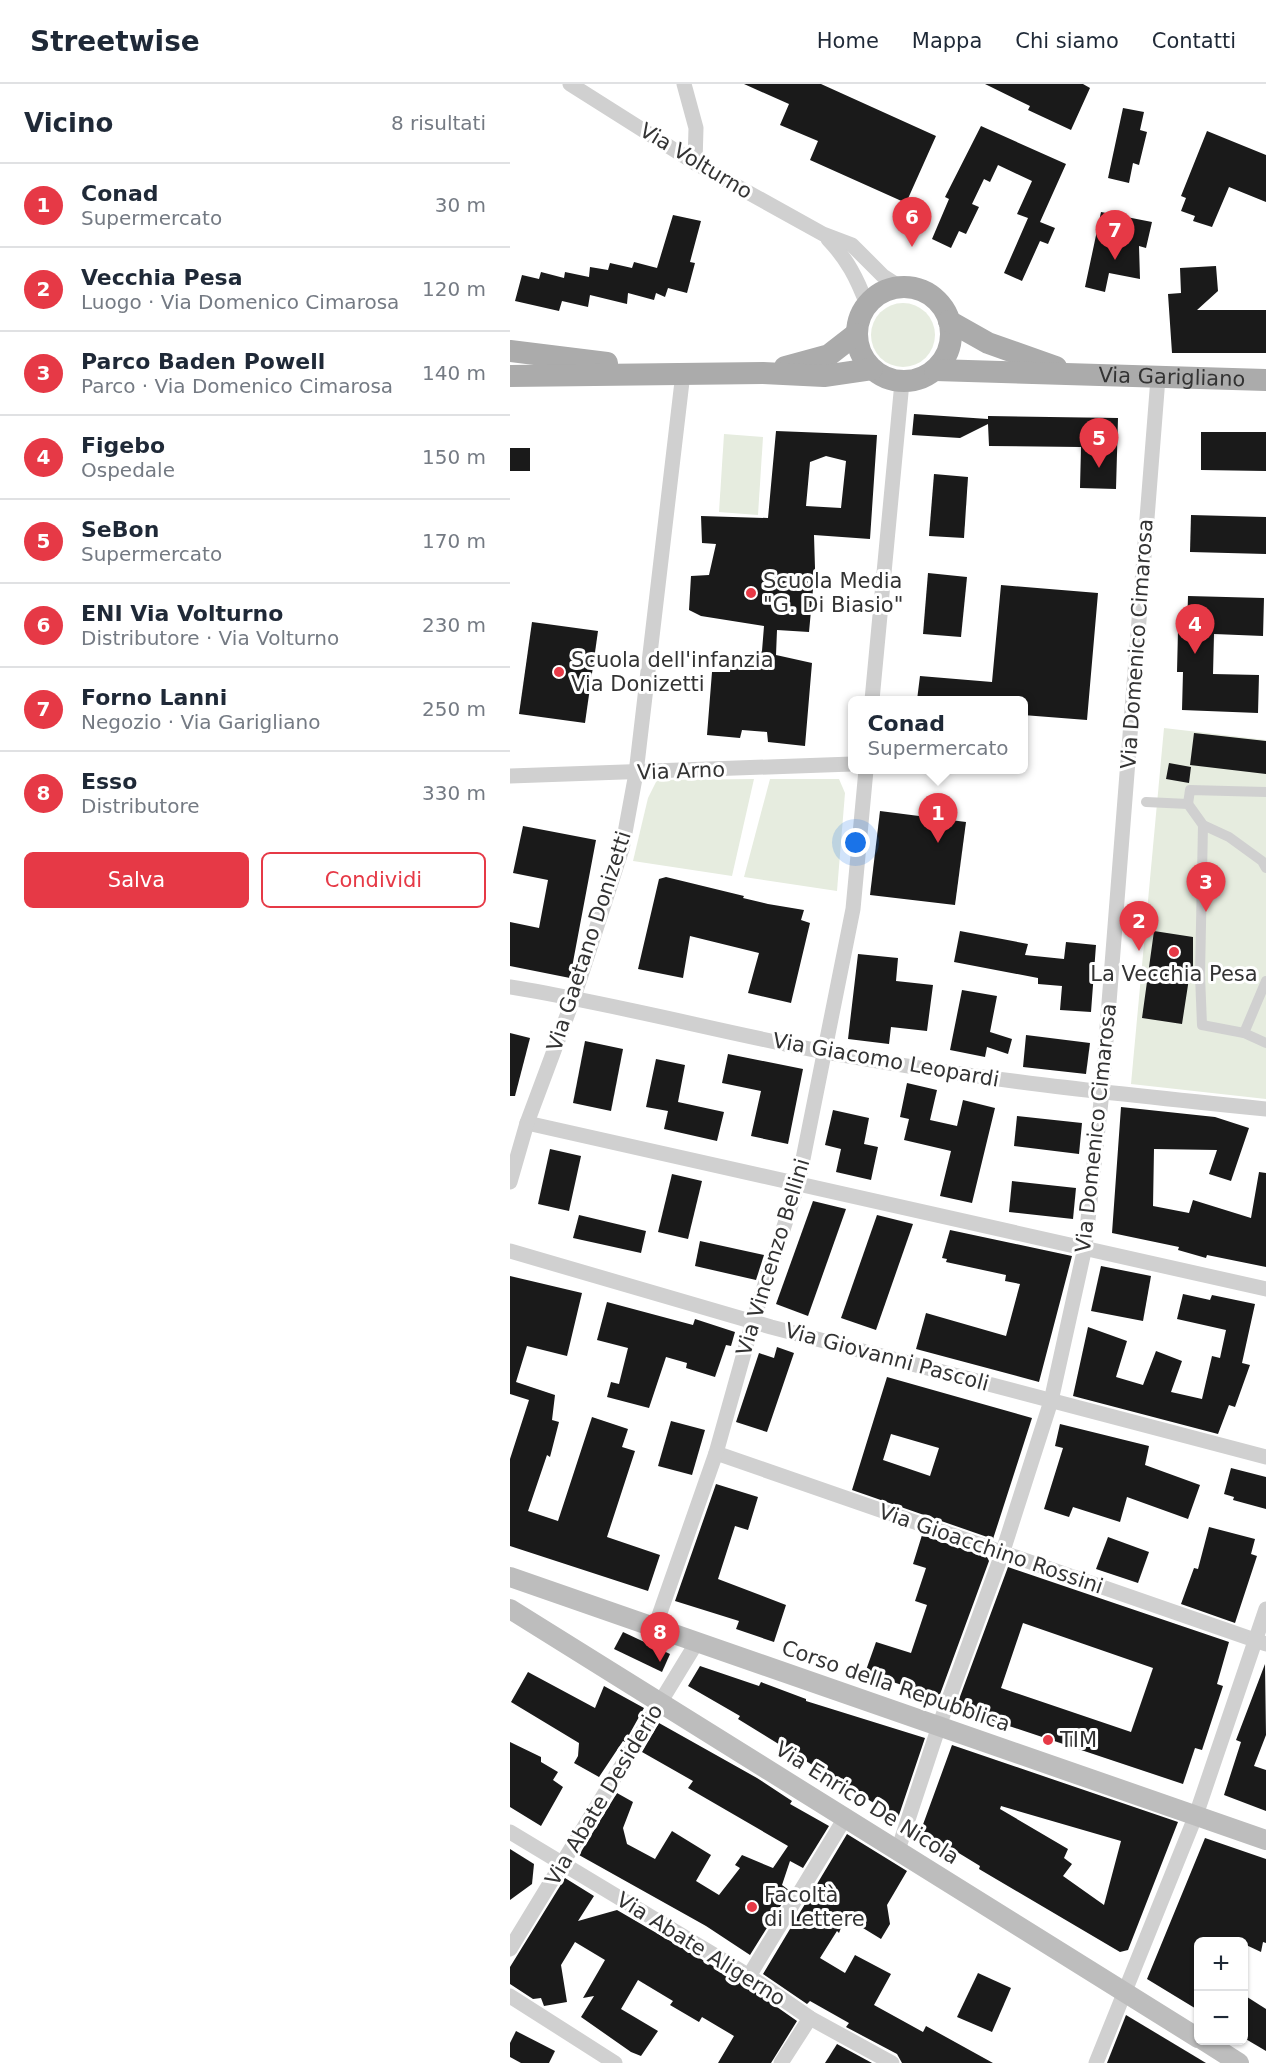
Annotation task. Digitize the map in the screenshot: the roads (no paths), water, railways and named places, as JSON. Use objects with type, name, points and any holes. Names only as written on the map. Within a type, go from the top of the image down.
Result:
[{"type":"main road","points":[[900,287],[882,292],[867,305],[859,318],[856,334],[860,353],[872,369],[886,378],[902,382]]},
{"type":"main road","name":"Via Garigliano","points":[[900,287],[921,290],[931,296],[945,311],[949,321],[988,343],[1078,374]]},
{"type":"main road","points":[[935,370],[949,347],[949,321]]},
{"type":"main road","points":[[764,373],[829,355],[856,334]]},
{"type":"main road","points":[[510,351],[683,374]]},
{"type":"main road","points":[[510,376],[764,373],[824,376],[872,369]]},
{"type":"main road","name":"Via Garigliano","points":[[902,382],[920,379],[935,370],[1266,380]]},
{"type":"main road","name":"Corso della Repubblica","points":[[510,1578],[1266,1839]]},
{"type":"main road","name":"Via Enrico De Nicola","points":[[510,1609],[1194,2035]]},
{"type":"main road","points":[[1211,2045],[1239,2063]]},
{"type":"street","name":"Via Volturno","points":[[570,84],[695,163],[823,234],[852,245],[883,276],[900,287]]},
{"type":"street","points":[[684,84],[696,128],[695,163]]},
{"type":"street","name":"Via Volturno","points":[[823,234],[844,256],[858,278],[867,305]]},
{"type":"street","name":"Via Gaetano Donizetti","points":[[510,1182],[527,1123],[574,997],[622,849],[636,773],[683,374]]},
{"type":"street","name":"Via Domenico Cimarosa","points":[[898,1850],[939,1726],[1002,1554],[1051,1401],[1085,1247],[1102,1092],[1158,378]]},
{"type":"street","points":[[873,696],[902,382]]},
{"type":"street","name":"Via Arno","points":[[510,776],[848,764]]},
{"type":"street","name":"Via Vincenzo Bellini","points":[[655,1628],[716,1453],[753,1322],[798,1184],[853,909],[866,774]]},
{"type":"street","points":[[1266,792],[1190,790],[1188,804],[1203,825],[1229,837],[1262,861],[1266,868]]},
{"type":"street","points":[[1146,802],[1188,804]]},
{"type":"street","points":[[1203,825],[1200,975],[1203,1025],[1244,1033],[1266,1043]]},
{"type":"street","points":[[1244,1033],[1266,981]]},
{"type":"street","name":"Via Giacomo Leopardi","points":[[510,987],[574,997],[824,1052],[967,1076],[1266,1109]]},
{"type":"street","points":[[527,1123],[1266,1289]]},
{"type":"street","name":"Via Giovanni Pascoli","points":[[510,1251],[753,1322],[1266,1457]]},
{"type":"street","name":"Via Gioacchino Rossini","points":[[716,1453],[1261,1642]]},
{"type":"street","points":[[1096,2063],[1196,1815],[1261,1642],[1266,1609]]},
{"type":"street","name":"Via Abate Desiderio","points":[[510,1949],[697,1642]]},
{"type":"street","points":[[749,1976],[845,1818]]},
{"type":"street","name":"Via Abate Aligerno","points":[[510,1832],[749,1976],[810,2018],[892,2063]]},
{"type":"street","points":[[510,1996],[615,2063]]},
{"type":"street","points":[[781,2063],[810,2018]]},
{"type":"place","name":"ENI Via Volturno","points":[[912,247]]},
{"type":"place","name":"Forno Lanni","points":[[1115,260]]},
{"type":"place","name":"SeBon","points":[[1099,468]]},
{"type":"place","name":"Scuola Media \"G. Di Biasio\"","points":[[751,593]]},
{"type":"place","name":"Figebo","points":[[1195,654]]},
{"type":"place","name":"Scuola dell'infanzia Via Donizetti","points":[[559,672]]},
{"type":"place","name":"Conad","points":[[938,843]]},
{"type":"place","name":"Parco Baden Powell","points":[[1206,912]]},
{"type":"place","name":"Vecchia Pesa","points":[[1139,951]]},
{"type":"place","name":"La Vecchia Pesa","points":[[1174,952]]},
{"type":"place","name":"Esso","points":[[660,1662]]},
{"type":"place","name":"TIM","points":[[1048,1740]]},
{"type":"place","name":"Facoltà di Lettere","points":[[752,1907]]}]
